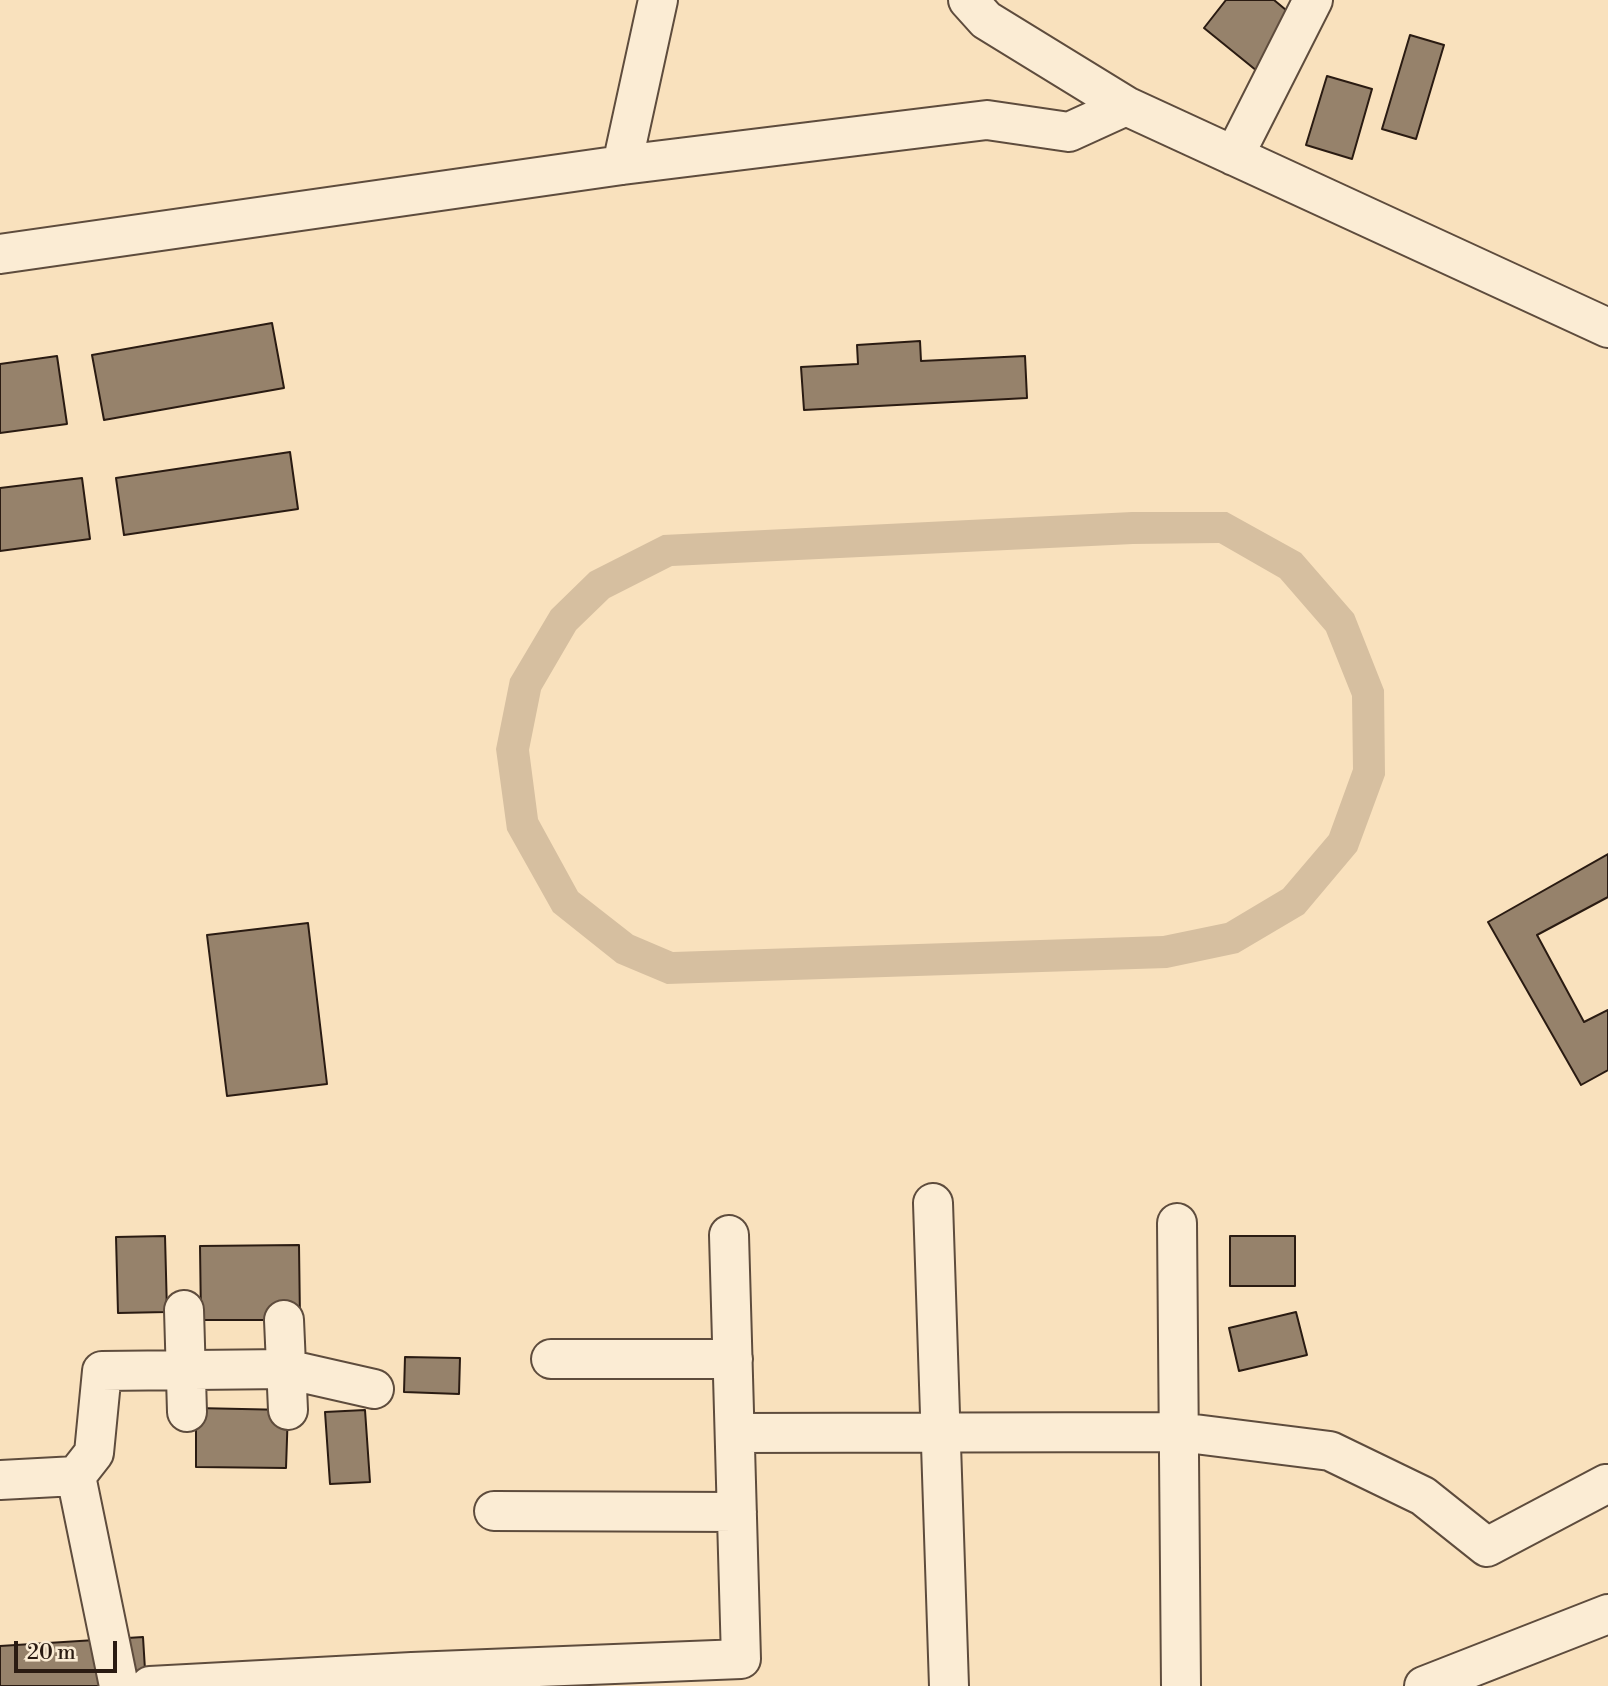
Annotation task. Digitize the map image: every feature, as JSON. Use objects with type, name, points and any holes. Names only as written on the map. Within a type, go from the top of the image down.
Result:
[{"type":"street","points":[[622,165],[658,0]]},
{"type":"street","points":[[968,0],[986,20],[1126,106],[1608,328]]},
{"type":"street","points":[[1234,156],[1313,0]]},
{"type":"street","points":[[0,254],[622,165],[987,120],[1069,131],[1126,106]]},
{"type":"street","points":[[933,1203],[949,1686]]},
{"type":"street","points":[[1177,1223],[1181,1686]]},
{"type":"street","points":[[150,1686],[413,1679],[741,1660],[729,1235]]},
{"type":"street","points":[[184,1310],[187,1412]]},
{"type":"street","points":[[284,1320],[288,1410]]},
{"type":"street","points":[[551,1359],[733,1359]]},
{"type":"street","points":[[0,1480],[76,1476],[94,1453],[102,1371],[286,1369],[374,1389]]},
{"type":"street","points":[[735,1433],[1179,1432],[1330,1451],[1423,1496],[1487,1547],[1607,1483]]},
{"type":"street","points":[[76,1476],[119,1686]]},
{"type":"street","points":[[494,1511],[737,1512]]},
{"type":"street","points":[[1424,1686],[1608,1614]]},
{"type":"shaded area","points":[[1132,512],[1227,512],[1301,553],[1354,614],[1384,690],[1385,775],[1357,851],[1304,914],[1238,953],[1167,968],[667,984],[617,963],[553,912],[507,830],[496,749],[510,679],[551,610],[590,572],[663,535]],"holes":[[[1219,543],[1280,578],[1326,631],[1352,696],[1353,769],[1329,835],[1283,889],[1226,923],[1163,936],[673,952],[633,935],[578,892],[538,819],[529,750],[541,690],[576,630],[609,598],[672,566],[1133,544]]]},
{"type":"building","points":[[1226,0],[1274,0],[1298,20],[1257,71],[1204,28]]},
{"type":"building","points":[[1410,35],[1444,45],[1416,139],[1382,129]]},
{"type":"building","points":[[1327,76],[1372,89],[1352,159],[1306,145]]},
{"type":"building","points":[[272,323],[284,388],[104,420],[92,355]]},
{"type":"building","points":[[920,341],[921,361],[1025,356],[1027,398],[804,410],[801,367],[858,364],[857,345]]},
{"type":"building","points":[[57,356],[67,424],[0,433],[0,364]]},
{"type":"building","points":[[290,452],[298,509],[124,535],[116,478]]},
{"type":"building","points":[[82,478],[90,539],[0,551],[0,488]]},
{"type":"building","points":[[1608,854],[1608,897],[1537,935],[1584,1022],[1608,1010],[1608,1070],[1581,1085],[1488,922]]},
{"type":"building","points":[[308,923],[327,1084],[227,1096],[207,935]]},
{"type":"building","points":[[165,1236],[167,1312],[118,1313],[116,1237]]},
{"type":"building","points":[[1230,1236],[1295,1236],[1295,1286],[1230,1286]]},
{"type":"building","points":[[299,1245],[300,1320],[201,1320],[200,1246]]},
{"type":"building","points":[[1296,1312],[1307,1355],[1239,1371],[1229,1328]]},
{"type":"building","points":[[405,1357],[460,1358],[459,1394],[404,1392]]},
{"type":"building","points":[[196,1408],[288,1410],[286,1468],[196,1467]]},
{"type":"building","points":[[365,1410],[370,1482],[330,1484],[325,1412]]},
{"type":"building","points":[[143,1637],[146,1686],[0,1686],[0,1646]]}]
